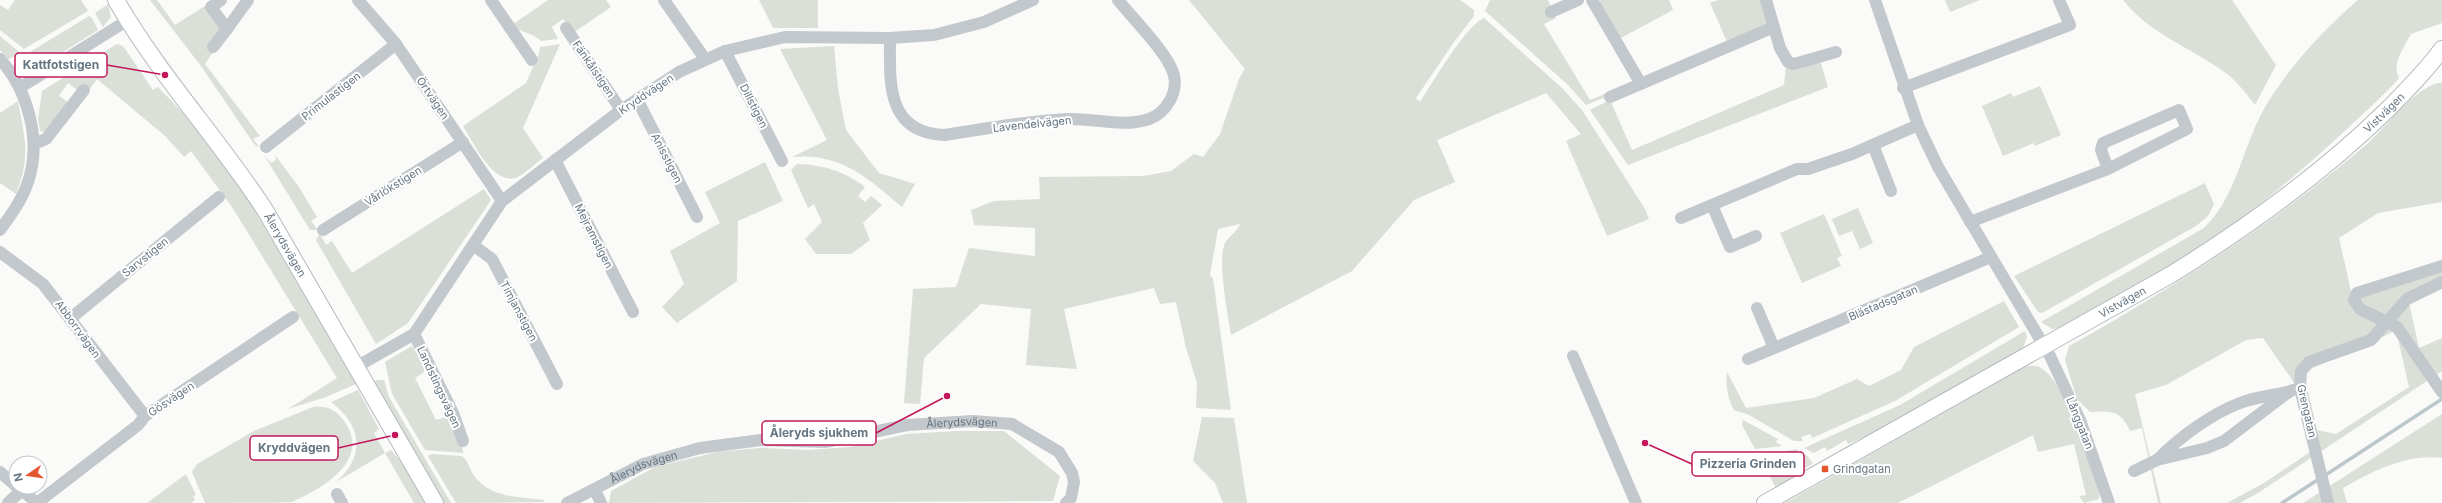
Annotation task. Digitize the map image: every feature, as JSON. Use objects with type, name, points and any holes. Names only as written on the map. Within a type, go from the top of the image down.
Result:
[{"type":"main road","name":"Ålerydsvägen","points":[[116,0],[165,74],[248,184],[435,503]]},
{"type":"main road","name":"Vistvägen","points":[[1765,503],[2172,274],[2265,213],[2350,146],[2441,57]]},
{"type":"street","points":[[221,0],[211,7],[227,29]]},
{"type":"street","points":[[213,46],[248,0]]},
{"type":"street","name":"Örtvägen","points":[[358,0],[396,44],[502,201]]},
{"type":"street","points":[[491,0],[532,60]]},
{"type":"street","points":[[664,0],[705,59]]},
{"type":"street","name":"Kryddvägen","points":[[356,367],[414,334],[502,201],[621,110],[680,72],[705,59],[725,51],[785,37],[890,38],[934,34],[962,29],[984,22],[1033,0]]},
{"type":"street","name":"Lavendelvägen","points":[[890,38],[890,88],[894,102],[909,122],[924,132],[944,135],[1068,119],[1143,120],[1156,115],[1169,102],[1173,94],[1174,76],[1167,60],[1118,0]]},
{"type":"street","points":[[1551,12],[1578,0]]},
{"type":"street","points":[[1592,0],[1641,84]]},
{"type":"street","points":[[1766,0],[1780,48],[1791,64],[1836,52]]},
{"type":"street","points":[[1875,0],[1904,88],[1918,125],[1938,167],[2045,346]]},
{"type":"street","points":[[1904,88],[1985,55],[1993,56],[2070,25],[2059,0]]},
{"type":"street","points":[[20,87],[128,20]]},
{"type":"street","points":[[1610,97],[1774,27]]},
{"type":"street","name":"Fänkålstigen","points":[[566,28],[621,110]]},
{"type":"street","name":"Primulastigen","points":[[266,147],[396,44]]},
{"type":"street","name":"Dillstigen","points":[[725,51],[782,161]]},
{"type":"street","points":[[0,59],[20,87],[34,144],[28,183],[13,212],[0,230]]},
{"type":"street","points":[[34,144],[46,139],[84,90]]},
{"type":"street","name":"Anisstigen","points":[[637,100],[697,217]]},
{"type":"street","points":[[1970,222],[2108,169],[2187,129],[2179,110],[2103,143],[2101,150],[2108,169]]},
{"type":"street","points":[[1682,218],[1796,169],[1808,169],[1873,145],[1918,125]]},
{"type":"street","name":"Vårlökstigen","points":[[323,230],[463,142]]},
{"type":"street","points":[[1873,145],[1891,191]]},
{"type":"street","name":"Mejramstigen","points":[[555,160],[633,312]]},
{"type":"street","name":"Sarvstigen","points":[[71,318],[219,197]]},
{"type":"street","points":[[1712,205],[1730,247],[1756,236]]},
{"type":"street","name":"Timjanstigen","points":[[473,245],[492,259],[557,384]]},
{"type":"street","name":"Abborrvägen","points":[[0,252],[42,284],[71,318],[94,351],[145,416]]},
{"type":"street","name":"Blästadsgatan","points":[[1748,359],[1991,257]]},
{"type":"street","points":[[2442,266],[2355,296],[2355,304],[2360,309],[2397,327],[2442,391]]},
{"type":"street","name":"Grengatan","points":[[2328,503],[2320,470],[2295,390],[2302,371],[2309,362],[2371,340],[2408,299],[2442,282]]},
{"type":"street","points":[[1757,308],[1774,348]]},
{"type":"street","name":"Gösvägen","points":[[37,503],[138,426],[145,416],[293,317]]},
{"type":"street","name":"Landstingsvägen","points":[[414,334],[453,413],[463,441]]},
{"type":"street","name":"Långgatan","points":[[2045,346],[2080,420],[2109,503]]},
{"type":"street","points":[[1573,356],[1636,503]]},
{"type":"street","points":[[2158,460],[2173,445],[2218,415],[2236,405],[2255,398],[2295,390]]},
{"type":"street","points":[[2134,471],[2158,460],[2215,445],[2295,390]]},
{"type":"street","points":[[2255,398],[2260,404],[2262,414]]},
{"type":"street","name":"Ålerydsvägen","points":[[567,503],[595,490],[643,464],[718,444],[771,439],[825,442],[907,425],[973,421],[1012,424],[1059,452],[1070,468],[1074,482],[1071,498],[1066,503]]},
{"type":"street","points":[[0,472],[8,479]]},
{"type":"street","points":[[595,490],[601,503]]},
{"type":"street","points":[[27,495],[37,503]]},
{"type":"shaded area","points":[[15,0],[81,0],[88,11],[24,49],[0,30],[0,5],[8,10]]},
{"type":"shaded area","points":[[150,0],[157,0],[175,25],[205,6],[223,31],[214,51],[205,64],[260,136],[253,139],[260,148],[254,144],[201,66]]},
{"type":"shaded area","points":[[548,0],[606,0],[611,7],[573,33],[563,19],[552,27],[558,39],[541,41],[512,25]]},
{"type":"shaded area","points":[[759,0],[818,0],[818,28],[773,28]]},
{"type":"shaded area","points":[[1189,0],[1460,0],[1474,10],[1474,16],[1454,42],[1416,98],[1420,102],[1459,43],[1477,23],[1484,18],[1562,88],[1582,110],[1645,209],[1649,219],[1607,236],[1566,141],[1581,134],[1546,93],[1437,140],[1455,182],[1414,200],[1352,271],[1231,335],[1222,262],[1225,243],[1240,224],[1218,229],[1210,275],[1213,278],[1231,410],[1196,408],[1197,383],[1186,348],[1176,302],[1160,304],[1154,288],[1064,309],[1077,369],[1026,365],[1031,309],[981,304],[924,358],[920,404],[904,403],[913,289],[956,287],[969,248],[1035,256],[1035,228],[974,225],[971,210],[994,201],[1040,199],[1039,177],[1143,176],[1171,171],[1194,154],[1203,157],[1220,134],[1239,79],[1245,69]]},
{"type":"shaded area","points":[[1490,0],[1548,0],[1556,18],[1544,24],[1590,100],[1607,93],[1608,96],[1586,105],[1568,85],[1485,11]]},
{"type":"shaded area","points":[[1600,0],[1669,0],[1673,10],[1619,39],[1599,6]]},
{"type":"shaded area","points":[[1719,0],[1763,0],[1768,17],[1766,28],[1728,44],[1710,3]]},
{"type":"shaded area","points":[[1945,0],[1980,0],[1950,12]]},
{"type":"shaded area","points":[[2123,0],[2232,0],[2276,65],[2255,105],[2232,78],[2210,62],[2157,31],[2133,12]]},
{"type":"shaded area","points":[[2358,0],[2442,0],[2442,23],[2411,34],[2397,61],[2397,72],[2399,78],[2391,87],[2298,173],[2224,232],[2182,260],[2061,328],[2052,329],[2041,322],[2204,228],[2215,215],[2232,187],[2256,124],[2273,94],[2306,51]]},
{"type":"shaded area","points":[[108,4],[111,17],[103,27],[95,13]]},
{"type":"shaded area","points":[[89,16],[92,18],[98,30],[41,66],[30,55],[30,52]]},
{"type":"shaded area","points":[[0,36],[19,52],[18,55],[8,59],[0,50]]},
{"type":"shaded area","points":[[117,44],[123,46],[153,90],[158,87],[183,113],[248,199],[356,384],[326,397],[288,409],[337,378],[232,207],[191,151],[184,157],[165,136],[97,79],[89,90],[82,84],[77,90],[68,83],[59,96],[68,102],[47,132],[40,131],[38,119],[42,91]]},
{"type":"shaded area","points":[[560,44],[523,128],[543,158],[518,177],[509,179],[501,176],[485,162],[463,126],[526,83],[533,67],[537,64],[540,47]]},
{"type":"shaded area","points":[[834,46],[838,89],[846,130],[879,173],[915,184],[902,207],[865,177],[839,163],[825,159],[792,157],[827,140],[780,49]]},
{"type":"shaded area","points":[[24,57],[36,67],[33,73],[20,72],[13,66],[18,59]]},
{"type":"shaded area","points":[[1820,60],[1828,87],[1628,165],[1590,110],[1610,100],[1632,150],[1784,85],[1786,66]]},
{"type":"shaded area","points":[[2442,83],[2442,202],[2378,213],[2339,238],[2351,291],[2442,264],[2442,286],[2409,303],[2419,348],[2442,338],[2442,371],[2258,493],[2240,503],[2227,503],[2264,483],[2313,450],[2295,384],[2263,338],[2246,340],[2166,385],[2135,394],[2161,503],[2158,503],[2142,428],[2130,431],[2127,424],[2119,415],[2110,412],[2090,412],[2077,399],[2065,360],[2069,346],[2146,301],[2259,228],[2331,174],[2366,145],[2400,110],[2419,93],[2429,87]],"holes":[[[2393,332],[2398,339],[2409,387],[2336,434],[2317,430],[2304,374],[2308,370]]]},
{"type":"shaded area","points":[[2040,86],[2061,135],[2035,146],[2034,143],[2003,156],[1982,106],[2011,93],[2013,97]]},
{"type":"shaded area","points":[[18,101],[24,137],[25,158],[21,180],[16,194],[0,183],[0,113]]},
{"type":"shaded area","points":[[264,155],[271,163],[276,160],[275,155],[299,187],[317,217],[311,221],[318,230],[310,230]]},
{"type":"shaded area","points":[[765,162],[783,201],[738,221],[737,281],[677,323],[662,307],[684,284],[670,251],[720,223],[705,192]]},
{"type":"shaded area","points":[[797,164],[825,167],[857,181],[865,187],[858,196],[865,202],[871,196],[882,205],[863,223],[870,240],[851,254],[816,254],[805,239],[822,222],[814,204],[808,208],[791,170]]},
{"type":"shaded area","points":[[2205,183],[2214,204],[2208,216],[2196,226],[2042,313],[2038,312],[2014,276]]},
{"type":"shaded area","points":[[484,189],[491,200],[408,323],[376,344],[316,240],[320,234],[326,245],[332,241],[352,273]]},
{"type":"shaded area","points":[[1858,208],[1873,243],[1860,249],[1852,231],[1839,236],[1832,219]]},
{"type":"shaded area","points":[[1824,214],[1842,256],[1837,258],[1841,266],[1802,283],[1780,233]]},
{"type":"shaded area","points":[[2004,301],[2019,327],[1895,401],[1812,438],[1810,434],[1801,437],[1803,441],[1794,441],[1749,415],[1734,410],[1730,401],[1727,387],[1727,372],[1746,408],[1814,398],[1857,379],[1869,386],[1901,370],[1914,347]]},
{"type":"shaded area","points":[[2025,331],[2027,337],[2022,350],[1877,431],[1848,444],[1846,440],[1827,451],[1825,447],[1814,453],[1804,448],[1900,405]]},
{"type":"shaded area","points":[[412,346],[425,368],[423,373],[415,378],[436,420],[448,416],[462,446],[463,453],[425,450],[392,394],[385,362]]},
{"type":"shaded area","points":[[2026,366],[2036,366],[2041,368],[2050,376],[2059,389],[2076,424],[2099,492],[2099,499],[2084,503],[2079,496],[2086,495],[2074,444],[2038,452],[2033,435],[1898,503],[1785,503]]},
{"type":"shaded area","points":[[377,380],[384,380],[389,397],[451,503],[443,503],[373,382]]},
{"type":"shaded area","points":[[358,390],[379,429],[374,433],[385,453],[336,482],[346,472],[352,462],[356,451],[356,441],[354,431],[349,421],[331,402]]},
{"type":"shaded area","points":[[313,407],[323,407],[334,411],[344,421],[351,435],[352,448],[348,460],[340,471],[329,481],[292,502],[205,503],[192,472],[197,464],[254,431]]},
{"type":"shaded area","points":[[2442,414],[2442,458],[2416,458],[2391,465],[2366,475],[2343,488],[2347,503],[2303,503]]},
{"type":"shaded area","points":[[1202,417],[1234,418],[1247,503],[1223,503],[1215,483],[1193,461]]},
{"type":"shaded area","points":[[1743,420],[1778,439],[1776,442],[1782,446],[1755,449],[1742,425]]},
{"type":"shaded area","points":[[957,431],[1004,431],[1060,476],[1053,501],[609,503],[611,491],[655,467],[717,452],[759,448],[808,450],[850,447],[906,434]]},
{"type":"shaded area","points":[[1798,449],[1796,454],[1803,458],[1805,454],[1813,463],[1776,488],[1761,461],[1766,454]]},
{"type":"shaded area","points":[[391,450],[408,470],[426,503],[414,503],[385,453]]},
{"type":"shaded area","points":[[432,454],[462,456],[466,460],[475,477],[489,489],[498,493],[516,497],[544,500],[544,502],[456,503],[428,456]]},
{"type":"shaded area","points":[[186,474],[196,495],[193,496],[195,500],[191,503],[147,503]]},
{"type":"waterway","points":[[2324,476],[2442,399]]},
{"type":"waterway","points":[[2282,503],[2319,479]]},
{"type":"place","name":"Kattfotstigen","points":[[165,75]]},
{"type":"place","name":"Åleryds sjukhem","points":[[947,396]]},
{"type":"place","name":"Kryddvägen","points":[[395,435]]},
{"type":"place","name":"Pizzeria Grinden","points":[[1645,443]]},
{"type":"place","name":"Grindgatan","points":[[1825,469]]}]
